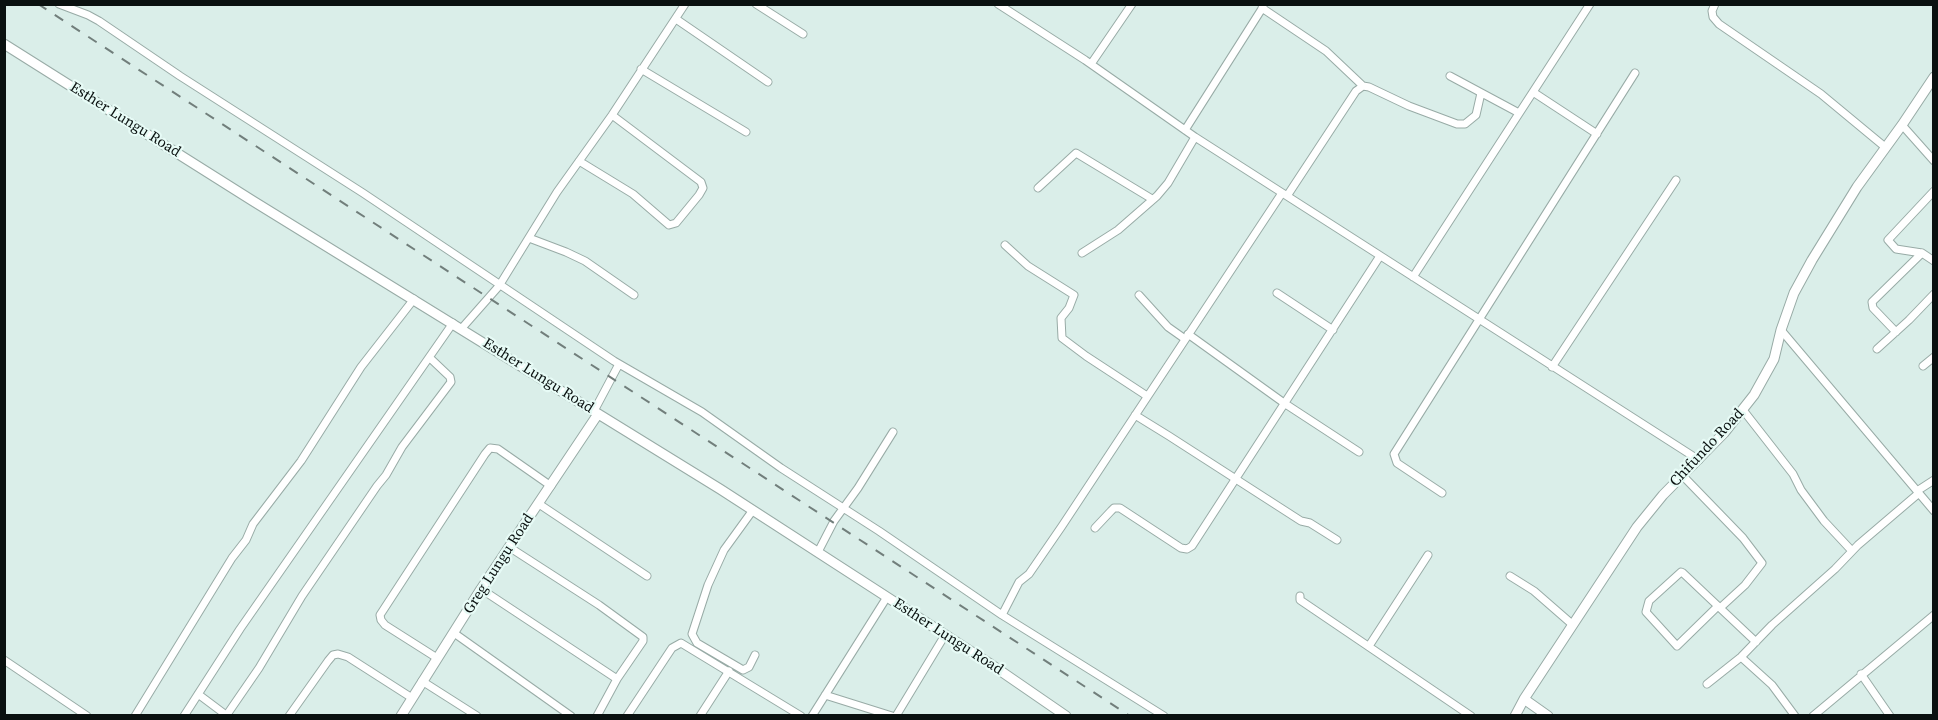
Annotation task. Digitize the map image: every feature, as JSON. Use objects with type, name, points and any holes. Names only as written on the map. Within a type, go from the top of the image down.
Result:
[{"type":"street","points":[[59,4],[99,21],[619,364],[702,412],[781,468],[843,507],[1002,615],[1164,716]]},
{"type":"street","points":[[184,716],[349,472],[430,358],[458,326],[500,286],[579,161],[685,4]]},
{"type":"street","points":[[756,4],[803,34]]},
{"type":"street","points":[[998,4],[1091,64],[1195,137],[1699,460]]},
{"type":"street","points":[[1091,64],[1132,4]]},
{"type":"street","points":[[1413,277],[1590,4]]},
{"type":"street","points":[[1715,4],[1712,11],[1713,17],[1719,24],[1821,94],[1885,147]]},
{"type":"street","points":[[1185,130],[1264,6],[1326,51],[1363,86],[1409,106],[1457,124],[1465,124],[1476,115],[1481,93]]},
{"type":"street","points":[[676,19],[768,82]]},
{"type":"street","name":"Esther Lungu Road","points":[[4,44],[753,510],[1066,716]]},
{"type":"street","points":[[641,69],[746,132]]},
{"type":"street","points":[[1442,493],[1397,463],[1394,454],[1635,73]]},
{"type":"street","points":[[1450,76],[1519,113]]},
{"type":"street","name":"Chifundo Road","points":[[1515,716],[1637,527],[1682,475],[1699,460],[1754,395],[1774,359],[1794,293],[1812,260],[1857,187],[1934,77]]},
{"type":"street","points":[[1002,615],[1019,582],[1029,574],[1186,337],[1356,91],[1363,86]]},
{"type":"street","points":[[1533,92],[1597,134]]},
{"type":"street","points":[[579,161],[633,194],[669,225],[676,223],[699,195],[703,188],[701,183],[612,115]]},
{"type":"street","points":[[1902,125],[1934,161]]},
{"type":"street","points":[[1082,253],[1118,230],[1168,183],[1195,137]]},
{"type":"street","points":[[1038,188],[1076,153],[1152,199]]},
{"type":"street","points":[[1552,367],[1676,180]]},
{"type":"street","points":[[1934,192],[1888,240],[1896,249],[1922,253],[1934,261]]},
{"type":"street","points":[[529,238],[585,261],[634,295]]},
{"type":"street","points":[[1005,245],[1028,266],[1074,296],[1069,308],[1060,318],[1062,338],[1147,396]]},
{"type":"street","points":[[1896,332],[1873,308],[1872,302],[1922,253]]},
{"type":"street","points":[[1095,528],[1111,511],[1120,508],[1181,548],[1187,549],[1192,546],[1380,256]]},
{"type":"street","points":[[1277,292],[1333,330]]},
{"type":"street","points":[[1878,349],[1934,294]]},
{"type":"street","points":[[1139,295],[1168,327],[1359,452]]},
{"type":"street","points":[[135,716],[232,558],[246,540],[253,524],[301,462],[361,367],[414,299]]},
{"type":"street","points":[[1781,330],[1934,511]]},
{"type":"street","points":[[1923,366],[1934,357]]},
{"type":"street","points":[[198,694],[226,715],[259,668],[302,596],[386,475],[402,447],[448,386],[450,377],[430,358]]},
{"type":"street","points":[[596,413],[619,364]]},
{"type":"street","points":[[1743,410],[1793,474],[1801,490],[1824,521],[1852,551]]},
{"type":"street","name":"Greg Lungu Road","points":[[401,716],[596,413]]},
{"type":"street","points":[[1135,416],[1301,521],[1337,540]]},
{"type":"street","points":[[818,552],[843,507],[858,488],[893,432]]},
{"type":"street","points":[[437,658],[385,625],[380,615],[485,454],[490,448],[498,449],[551,486]]},
{"type":"street","points":[[1682,475],[1743,538],[1762,563],[1745,585],[1719,607],[1677,646],[1646,612],[1649,601],[1681,572],[1719,607],[1756,642]]},
{"type":"street","points":[[1707,684],[1741,657],[1852,551],[1934,480]]},
{"type":"street","points":[[539,504],[647,576]]},
{"type":"street","points":[[753,510],[724,550],[708,585],[692,634],[698,643],[743,670],[749,667],[755,655]]},
{"type":"street","points":[[508,547],[641,634],[643,641],[617,679],[597,716]]},
{"type":"street","points":[[1369,646],[1428,555]]},
{"type":"street","points":[[1510,576],[1534,591],[1572,625]]},
{"type":"street","points":[[481,589],[617,679]]},
{"type":"street","points":[[1300,596],[1300,600],[1471,716]]},
{"type":"street","points":[[812,716],[886,597]]},
{"type":"street","points":[[1813,716],[1934,615]]},
{"type":"street","points":[[454,633],[571,716]]},
{"type":"street","points":[[825,695],[894,716],[945,635]]},
{"type":"street","points":[[630,714],[676,644],[685,645],[801,716]]},
{"type":"street","points":[[289,716],[328,661],[333,655],[338,654],[348,657],[412,698]]},
{"type":"street","points":[[1741,657],[1772,685],[1795,716]]},
{"type":"street","points":[[4,660],[87,716]]},
{"type":"street","points":[[700,716],[729,671]]},
{"type":"street","points":[[1861,674],[1890,716]]},
{"type":"street","points":[[422,681],[477,716]]},
{"type":"street","points":[[1524,699],[1548,716]]},
{"type":"railway","points":[[38,4],[1130,716]]}]
